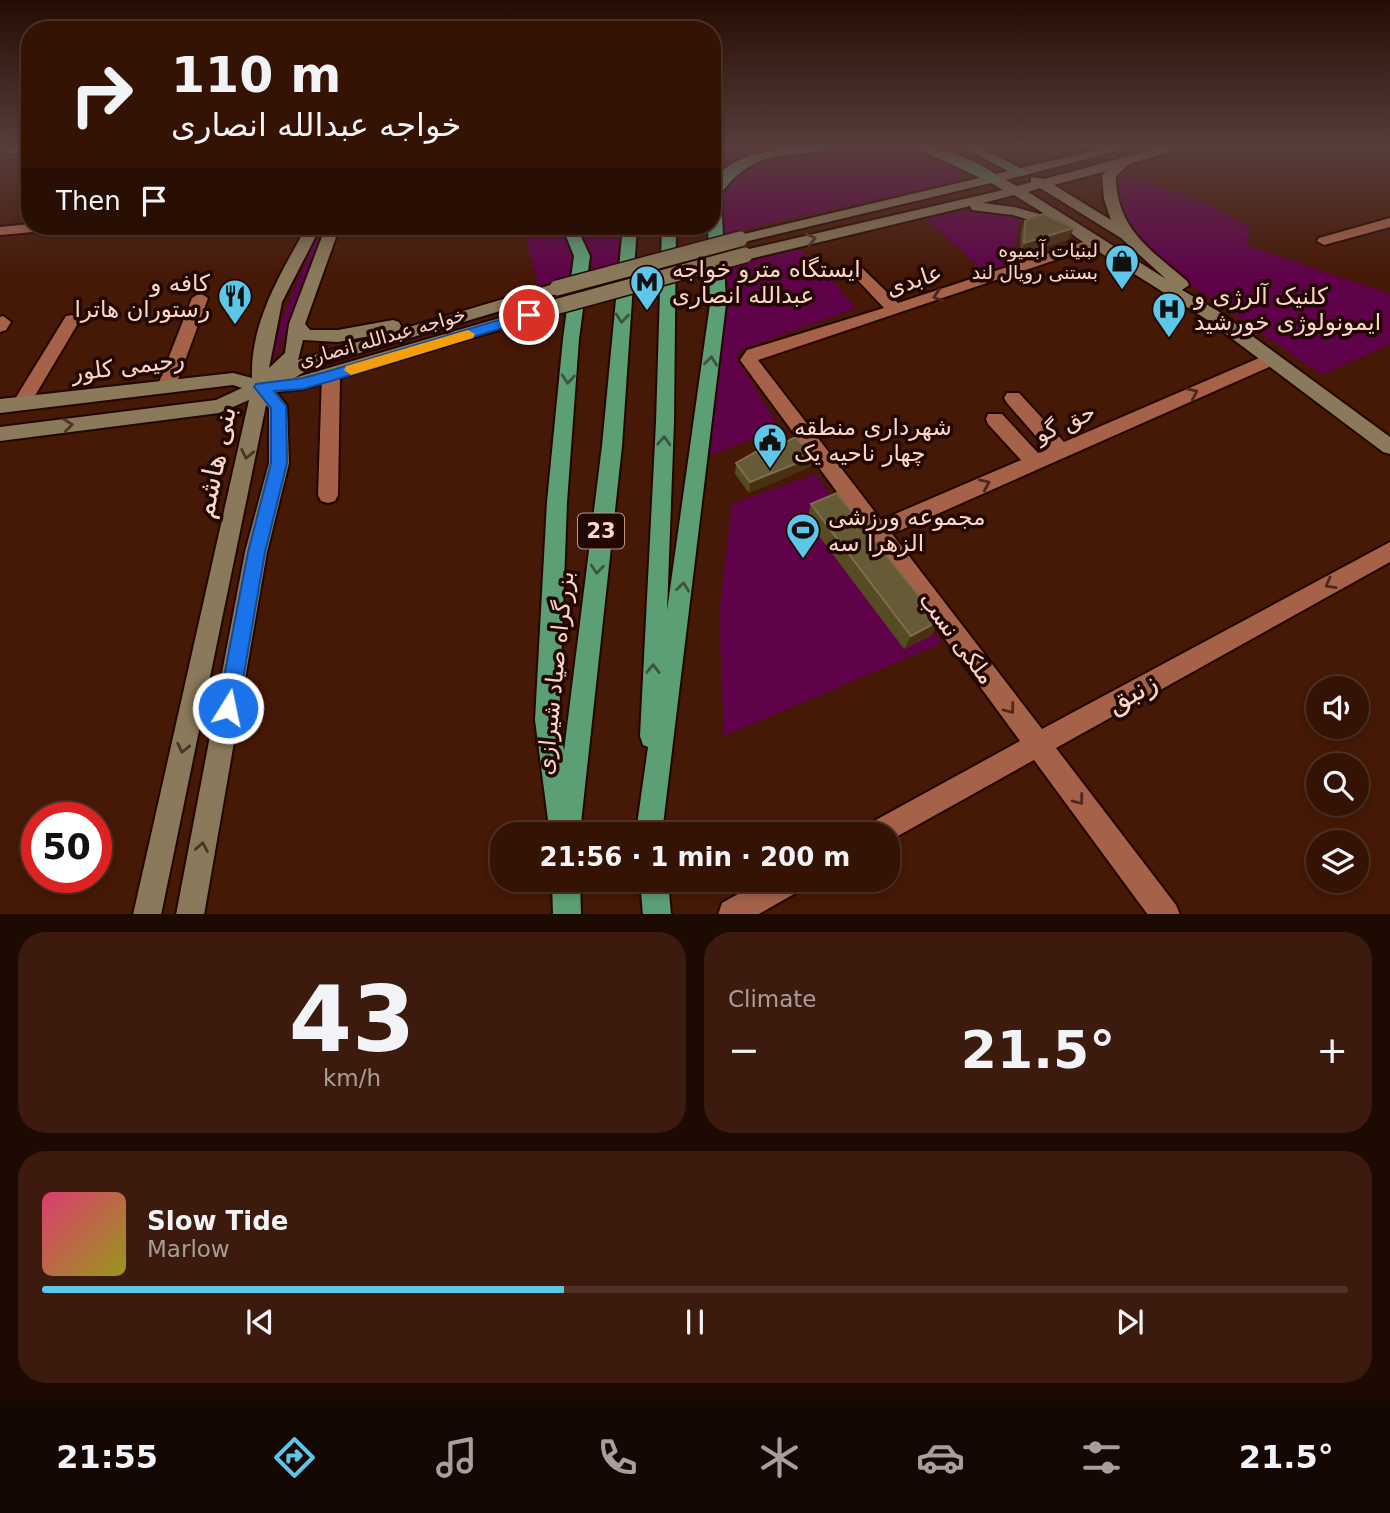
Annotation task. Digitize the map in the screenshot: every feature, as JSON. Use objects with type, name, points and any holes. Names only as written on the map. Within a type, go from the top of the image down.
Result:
[{"type":"highway","points":[[563,822],[547,720],[557,502],[571,339],[582,256],[573,235]]},
{"type":"highway","name":"بزرگراه صیاد شیرازی","points":[[567,822],[612,446],[629,235]]},
{"type":"highway","points":[[651,822],[654,643],[665,422],[669,235]]},
{"type":"highway","points":[[652,822],[718,304],[715,235]]},
{"type":"highway","points":[[566,892],[567,914]]},
{"type":"highway","points":[[655,892],[657,914]]},
{"type":"main road","name":"خواجه عبدالله انصاری","points":[[261,387],[307,363],[557,288],[740,239],[952,190]]},
{"type":"main road","points":[[1013,190],[1068,222],[1089,239]]},
{"type":"main road","name":"خواجه عبدالله انصاری","points":[[261,387],[303,383],[331,376],[555,306],[745,255],[1020,190]]},
{"type":"main road","points":[[1053,190],[1126,235],[1212,315]]},
{"type":"main road","points":[[1109,190],[1114,213],[1126,235]]},
{"type":"main road","points":[[955,205],[1014,211],[1048,220],[1089,239],[1212,315],[1390,447]]},
{"type":"main road","points":[[261,387],[260,364],[274,302],[298,235]]},
{"type":"main road","points":[[274,302],[309,235]]},
{"type":"main road","points":[[0,434],[219,406],[261,387],[293,355],[297,324],[330,235]]},
{"type":"main road","points":[[297,324],[305,335],[332,337],[494,306]]},
{"type":"main road","name":"رحیمی کلور","points":[[0,406],[233,379],[261,387]]},
{"type":"main road","name":"بنی هاشم","points":[[147,914],[261,387]]},
{"type":"main road","name":"بنی هاشم","points":[[190,914],[256,552],[279,463],[278,406],[261,387]]},
{"type":"street","points":[[1324,241],[1390,222]]},
{"type":"street","points":[[0,231],[21,229]]},
{"type":"street","name":"عابدی","points":[[749,360],[753,354],[895,310],[1089,239]]},
{"type":"street","points":[[856,270],[895,310]]},
{"type":"street","points":[[167,386],[200,298]]},
{"type":"street","points":[[21,404],[72,320]]},
{"type":"street","name":"حق گو","points":[[877,531],[1272,359]]},
{"type":"street","name":"ملکی نسب","points":[[749,360],[1165,914]]},
{"type":"street","points":[[328,495],[331,376]]},
{"type":"street","points":[[1013,398],[1061,451]]},
{"type":"street","points":[[995,419],[1035,462]]},
{"type":"street","name":"زنبق","points":[[898,822],[1390,551]]},
{"type":"street","points":[[732,912],[769,892]]},
{"type":"shaded area","points":[[919,190],[723,234],[721,209],[724,191]]},
{"type":"shaded area","points":[[1115,190],[1170,190],[1208,204],[1250,227],[1246,245],[1390,294],[1390,344],[1322,375],[1182,279],[1130,233],[1113,199]]},
{"type":"shaded area","points":[[972,209],[1020,216],[1010,258],[986,273],[926,219]]},
{"type":"shaded area","points":[[317,235],[324,235],[270,369],[278,333]]},
{"type":"shaded area","points":[[525,235],[564,235],[571,246],[577,277],[539,288]]},
{"type":"shaded area","points":[[584,235],[620,235],[618,266],[592,273],[591,253]]},
{"type":"shaded area","points":[[800,249],[856,308],[740,350],[736,356],[779,428],[709,456],[727,266]]},
{"type":"shaded area","name":"مجموعه ورزشی الزهرا سه","points":[[815,474],[942,643],[724,736],[719,616],[732,504]]},
{"type":"building","points":[[1043,214],[1074,228],[1024,243],[1025,221]]},
{"type":"building","points":[[796,437],[812,457],[750,482],[736,463],[761,449],[771,449]]},
{"type":"building","points":[[837,493],[939,621],[911,636],[811,504]]},
{"type":"slow traffic","points":[[351,370],[468,334]]},
{"type":"place","name":"لبنیات آبمیوه بستنی رویال لند","points":[[1122,291]]},
{"type":"place","name":"ایستگاه مترو خواجه عبدالله انصاری","points":[[647,312]]},
{"type":"place","name":"کافه و رستوران هاترا","points":[[235,326]]},
{"type":"place","name":"کلنیک آلرژی و ایمونولوژی خورشید","points":[[1169,339]]},
{"type":"place","name":"شهرداری منطقه چهار ناحیه یک","points":[[770,470]]},
{"type":"place","name":"مجموعه ورزشی الزهرا سه","points":[[803,560]]},
{"type":"route","points":[[228,708],[256,552],[279,463],[278,406],[261,387],[303,383],[331,376],[529,315]]}]
